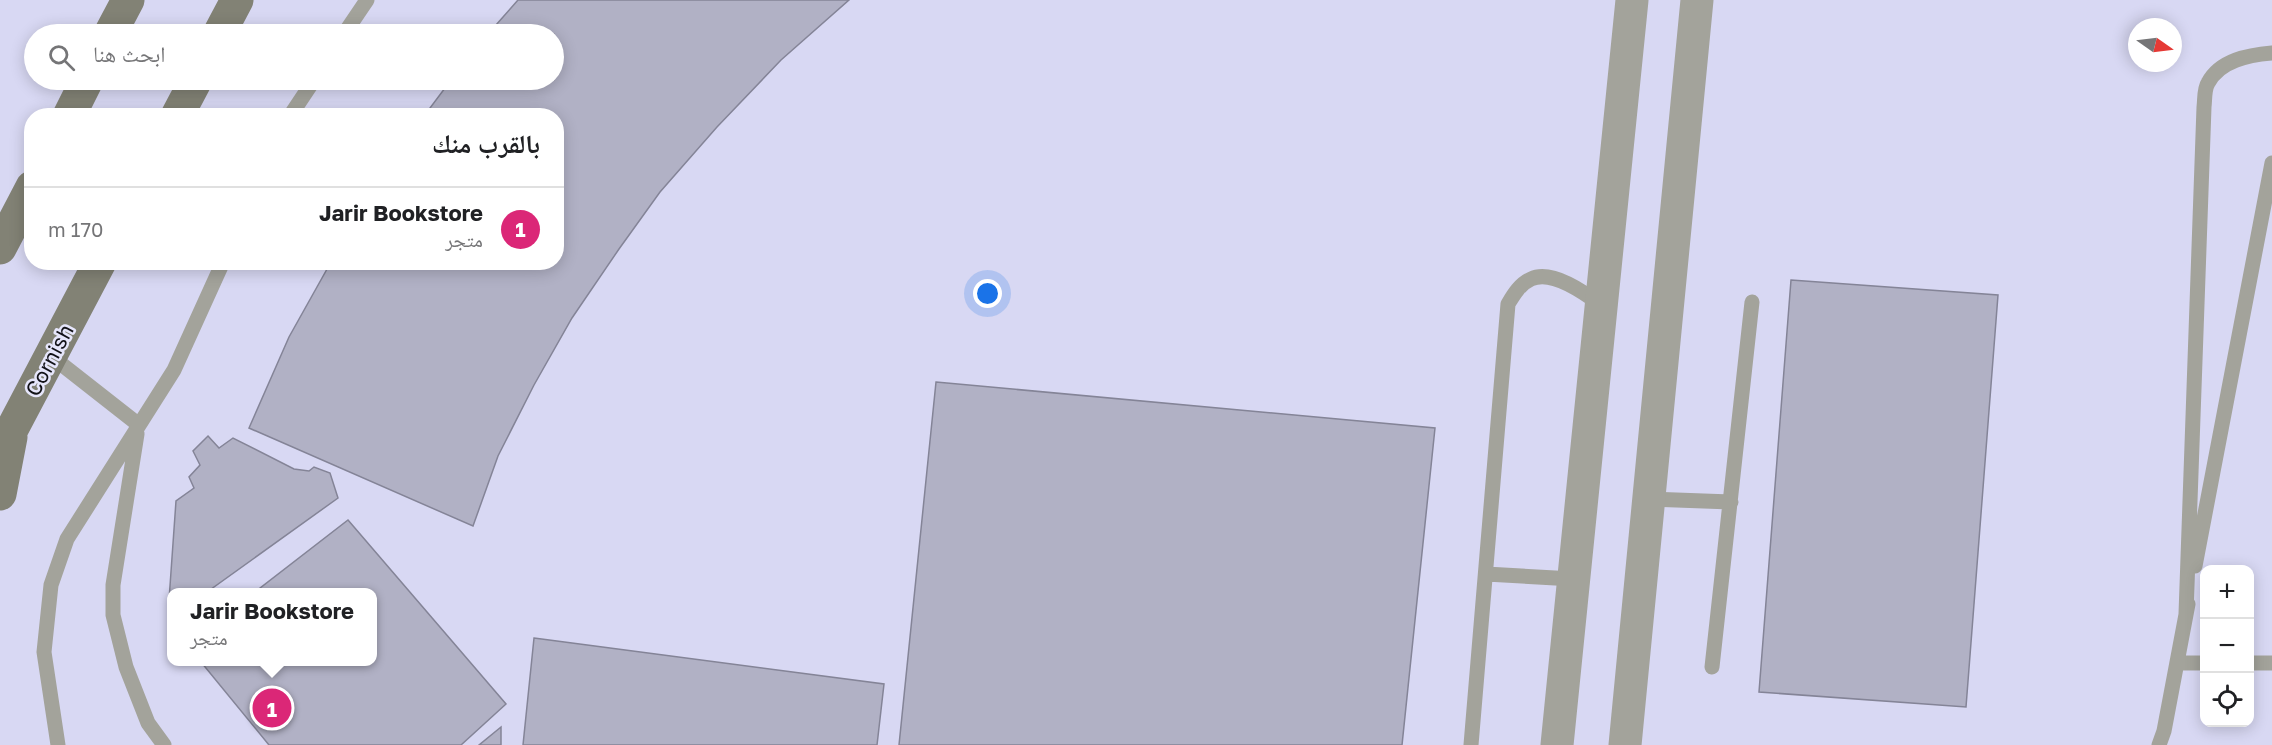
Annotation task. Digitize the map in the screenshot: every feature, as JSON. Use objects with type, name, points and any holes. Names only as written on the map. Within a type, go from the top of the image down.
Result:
[{"type":"main road","points":[[115,24],[128,0]]},
{"type":"main road","points":[[224,24],[237,0]]},
{"type":"main road","points":[[73,108],[82,90]]},
{"type":"main road","points":[[181,108],[191,90]]},
{"type":"main road","points":[[0,248],[24,202]]},
{"type":"main road","name":"Cornish","points":[[0,494],[6,444],[96,270]]},
{"type":"street","points":[[1557,745],[1632,0]]},
{"type":"street","points":[[1625,745],[1697,0]]},
{"type":"lane","points":[[351,24],[367,0]]},
{"type":"lane","points":[[2186,614],[2204,107],[2207,84],[2223,66],[2248,56],[2272,53]]},
{"type":"lane","points":[[295,108],[307,90]]},
{"type":"lane","points":[[2159,745],[2164,731],[2272,163]]},
{"type":"lane","points":[[58,745],[44,652],[51,585],[67,539],[174,370],[219,270]]},
{"type":"lane","points":[[1472,745],[1508,304],[1518,288],[1532,278],[1545,277],[1561,280],[1601,305]]},
{"type":"lane","points":[[1712,668],[1752,302]]},
{"type":"lane","points":[[51,356],[139,425]]},
{"type":"lane","points":[[139,425],[113,585],[113,615],[126,667],[148,723],[164,745]]},
{"type":"lane","points":[[1649,500],[1731,502]]},
{"type":"lane","points":[[1486,574],[1574,579]]},
{"type":"lane","points":[[2177,663],[2200,663]]},
{"type":"lane","points":[[2254,663],[2272,663]]},
{"type":"shaded area","points":[[0,0],[2272,0],[2272,745],[0,745]]},
{"type":"building","points":[[518,0],[849,0],[781,60],[717,127],[660,192],[619,249],[572,318],[534,385],[498,456],[473,526],[249,428],[289,337],[327,270],[564,270],[564,108],[430,108],[444,90],[564,90],[564,24],[497,24]]},
{"type":"building","points":[[1791,280],[1998,295],[1966,707],[1759,692]]},
{"type":"building","points":[[936,382],[1435,428],[1402,745],[899,745]]},
{"type":"building","points":[[208,436],[219,448],[233,438],[294,469],[309,471],[314,467],[330,473],[338,498],[213,588],[170,588],[176,501],[194,488],[189,477],[200,465],[193,451]]},
{"type":"building","points":[[348,520],[506,704],[461,745],[269,745],[204,666],[377,666],[377,588],[260,588]]},
{"type":"building","points":[[534,638],[884,684],[877,745],[523,745]]},
{"type":"building","points":[[501,727],[501,745],[479,745]]},
{"type":"place","name":"Jarir Bookstore","points":[[272,708]]}]
